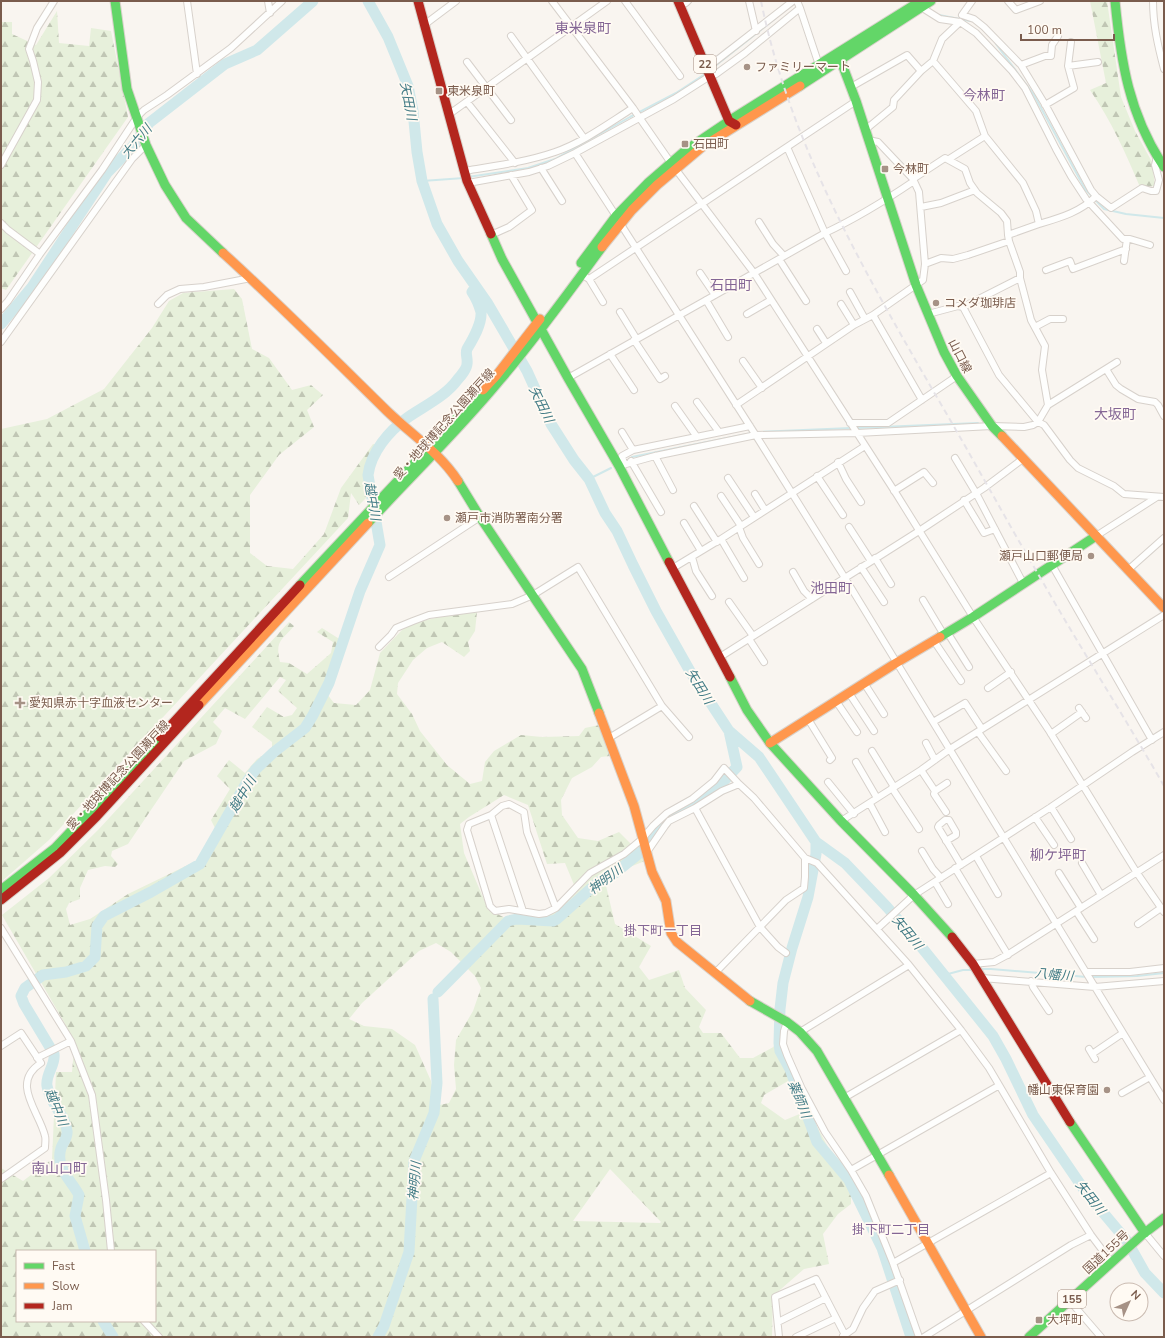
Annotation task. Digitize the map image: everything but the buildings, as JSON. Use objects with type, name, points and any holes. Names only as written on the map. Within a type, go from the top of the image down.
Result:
[{"type":"main road","points":[[115,1],[127,88],[145,143],[165,185],[186,218],[251,278],[396,419],[433,451],[450,469],[480,517],[582,669],[637,814],[642,839],[652,872],[666,902],[671,933],[677,942],[750,1001],[787,1022],[800,1032],[817,1051],[928,1242],[981,1337]]},
{"type":"main road","points":[[418,1],[466,177],[502,259],[538,328],[621,465],[747,710],[770,743],[841,821],[951,936],[977,971],[1081,1140],[1144,1234]]},
{"type":"main road","name":"22","points":[[684,1],[712,64],[713,75]]},
{"type":"main road","name":"22","points":[[684,1],[733,121]]},
{"type":"main road","name":"愛・地球博記念公園瀬戸線","points":[[733,121],[840,57],[919,3],[931,1]]},
{"type":"main road","points":[[1115,1],[1122,61],[1130,93],[1140,123],[1157,158],[1164,166]]},
{"type":"main road","name":"愛・地球博記念公園瀬戸線","points":[[538,328],[618,219],[648,182],[702,147],[733,121],[818,65],[840,57]]},
{"type":"main road","name":"山口線","points":[[840,57],[856,101],[916,285],[944,352],[956,376],[992,426],[1024,458],[1164,608]]},
{"type":"main road","name":"愛・地球博記念公園瀬戸線","points":[[1,900],[60,853],[97,816],[364,528],[498,378],[581,274],[618,219]]},
{"type":"main road","name":"愛・地球博記念公園瀬戸線","points":[[1,890],[55,848],[381,498],[433,451]]},
{"type":"main road","points":[[770,743],[896,663],[973,617],[1096,536]]},
{"type":"main road","name":"国道155号","points":[[1029,1337],[1144,1234],[1164,1218]]},
{"type":"street","points":[[1,165],[37,100],[38,82],[34,61],[29,49],[37,28],[54,1]]},
{"type":"street","points":[[187,1],[197,74]]},
{"type":"street","points":[[268,1],[270,13]]},
{"type":"street","points":[[1,309],[144,110],[197,74],[230,48],[282,1]]},
{"type":"street","points":[[424,25],[456,1]]},
{"type":"street","points":[[552,1],[633,108],[674,166],[754,273],[973,617],[1011,672],[1082,786],[1163,910],[1138,924]]},
{"type":"street","points":[[448,115],[607,1]]},
{"type":"street","points":[[625,1],[680,76]]},
{"type":"street","points":[[749,1],[756,31]]},
{"type":"street","points":[[712,64],[793,1]]},
{"type":"street","points":[[797,1],[818,65]]},
{"type":"street","points":[[972,1],[962,15],[974,19],[984,27],[1021,65],[1096,196],[1112,208],[1142,188],[1156,191],[1159,180],[1155,165],[1157,158]]},
{"type":"street","points":[[1008,1],[1016,10],[1040,1]]},
{"type":"street","points":[[1153,1],[1156,41],[1164,69]]},
{"type":"street","points":[[919,3],[940,18],[960,22],[976,33],[1021,82],[1071,176],[1090,203],[1123,239],[1150,245]]},
{"type":"street","points":[[466,177],[511,175],[548,166],[574,153],[685,93],[745,53],[800,8]]},
{"type":"street","points":[[865,130],[893,107],[894,100],[921,71],[933,61],[942,39],[960,22]]},
{"type":"street","points":[[511,36],[584,138]]},
{"type":"street","points":[[1021,65],[1045,56],[1051,56],[1052,46],[1058,36]]},
{"type":"street","points":[[1045,105],[1074,88],[1068,66],[1071,42]]},
{"type":"street","points":[[851,87],[906,55],[921,71]]},
{"type":"street","points":[[933,61],[976,111],[985,136],[1023,183],[1036,211],[1039,224]]},
{"type":"street","points":[[467,62],[511,120]]},
{"type":"street","points":[[1068,66],[1098,62]]},
{"type":"street","points":[[589,279],[856,101]]},
{"type":"street","points":[[467,102],[515,163]]},
{"type":"street","points":[[466,177],[556,152],[584,138],[633,108]]},
{"type":"street","points":[[568,378],[825,233],[845,224],[888,199],[945,158],[949,159],[985,136]]},
{"type":"street","points":[[736,405],[826,343],[854,325],[873,316],[923,280],[924,264],[919,192],[914,180],[878,142],[868,140]]},
{"type":"street","points":[[1,342],[145,143]]},
{"type":"street","points":[[787,147],[825,233],[846,271]]},
{"type":"street","points":[[574,153],[756,435],[1150,1077],[1161,1090],[1164,1100]]},
{"type":"street","points":[[949,159],[965,169],[970,183],[975,190],[1001,213],[1007,221],[1008,238],[1020,272],[1020,278],[1031,320],[1045,346],[1042,370],[1048,406]]},
{"type":"street","points":[[540,168],[562,201]]},
{"type":"street","points":[[491,234],[508,227],[532,210],[511,175]]},
{"type":"street","points":[[921,207],[941,203],[975,190]]},
{"type":"street","points":[[924,264],[941,258],[953,259],[960,257],[1039,224],[1066,216],[1090,203],[1096,196]]},
{"type":"street","points":[[760,222],[806,301]]},
{"type":"street","points":[[1,223],[40,254]]},
{"type":"street","points":[[1124,261],[1127,239]]},
{"type":"street","points":[[1046,270],[1070,262],[1073,269],[1126,249]]},
{"type":"street","points":[[700,273],[715,295]]},
{"type":"street","points":[[581,274],[589,279],[603,302]]},
{"type":"street","points":[[158,304],[166,295],[180,289],[204,287],[251,278]]},
{"type":"street","points":[[928,314],[958,306],[963,307],[1020,278]]},
{"type":"street","points":[[850,292],[865,319]]},
{"type":"street","points":[[706,300],[728,337]]},
{"type":"street","points":[[747,314],[771,300]]},
{"type":"street","points":[[841,304],[854,325]]},
{"type":"street","points":[[963,307],[999,376],[1038,422],[1044,425],[1070,460],[1078,468],[1114,486],[1124,494],[1164,497]]},
{"type":"street","points":[[620,312],[660,379],[665,376]]},
{"type":"street","points":[[873,316],[922,400]]},
{"type":"street","points":[[1035,327],[1050,319],[1063,319]]},
{"type":"street","points":[[817,329],[826,343]]},
{"type":"street","points":[[610,354],[634,390]]},
{"type":"street","points":[[743,361],[762,388]]},
{"type":"street","points":[[750,427],[633,450],[622,456],[621,465],[631,461],[756,435],[853,428],[1024,427],[1038,422],[1048,406],[1117,362]]},
{"type":"street","points":[[1106,369],[1116,385],[1138,399],[1155,402],[1158,404],[1164,416]]},
{"type":"street","points":[[853,428],[888,423],[956,376]]},
{"type":"street","points":[[697,402],[719,432]]},
{"type":"street","points":[[675,406],[697,437]]},
{"type":"street","points":[[622,432],[633,450]]},
{"type":"street","points":[[673,568],[740,527],[838,462],[865,446]]},
{"type":"street","points":[[655,456],[673,490]]},
{"type":"street","points":[[955,458],[976,493],[1024,583]]},
{"type":"street","points":[[720,657],[919,531],[976,493],[1024,458]]},
{"type":"street","points":[[631,461],[661,512]]},
{"type":"street","points":[[838,462],[846,479],[861,502]]},
{"type":"street","points":[[894,491],[924,472],[933,484]]},
{"type":"street","points":[[817,476],[844,515]]},
{"type":"street","points":[[728,478],[754,517]]},
{"type":"street","points":[[755,494],[765,510]]},
{"type":"street","points":[[721,496],[740,527],[743,538],[759,564]]},
{"type":"street","points":[[1096,536],[1157,497]]},
{"type":"street","points":[[964,500],[984,533],[995,529]]},
{"type":"street","points":[[694,506],[744,578]]},
{"type":"street","points":[[389,577],[480,517]]},
{"type":"street","points":[[684,523],[701,551]]},
{"type":"street","points":[[849,527],[891,584]]},
{"type":"street","points":[[1128,570],[1164,538]]},
{"type":"street","points":[[692,557],[696,571],[712,596]]},
{"type":"street","points":[[1052,565],[1152,740]]},
{"type":"street","points":[[379,647],[396,628],[429,615],[512,604],[533,595],[578,567],[662,706],[689,737]]},
{"type":"street","points":[[861,567],[884,602]]},
{"type":"street","points":[[793,572],[804,591],[812,599]]},
{"type":"street","points":[[923,600],[969,667]]},
{"type":"street","points":[[729,602],[751,637],[764,662]]},
{"type":"street","points":[[841,821],[870,804],[950,749],[1104,654],[1164,615]]},
{"type":"street","points":[[934,641],[961,681]]},
{"type":"street","points":[[988,688],[1011,672]]},
{"type":"street","points":[[864,683],[884,714]]},
{"type":"street","points":[[849,693],[874,731]]},
{"type":"street","points":[[836,701],[857,732]]},
{"type":"street","points":[[933,722],[965,703],[1006,771]]},
{"type":"street","points":[[609,738],[662,706]]},
{"type":"street","points":[[1050,734],[1081,710],[1086,718]]},
{"type":"street","points":[[808,719],[832,758],[830,760]]},
{"type":"street","points":[[879,927],[912,896],[976,856],[1164,732]]},
{"type":"street","points":[[926,743],[936,760]]},
{"type":"street","points":[[872,751],[893,788],[919,828]]},
{"type":"street","points":[[856,762],[877,798]]},
{"type":"street","points":[[556,908],[527,832],[524,812],[509,804],[502,806],[491,815],[470,824],[467,830],[490,906],[495,911],[508,909],[539,914],[546,913],[556,908],[590,873],[624,854],[642,839],[667,813],[692,799],[714,781],[724,768],[754,798],[805,858],[817,863],[879,927],[961,1030],[989,1068],[998,1086],[1051,1173],[1091,1235],[1113,1262]]},
{"type":"street","points":[[921,770],[935,791],[934,794],[946,812]]},
{"type":"street","points":[[828,782],[854,814]]},
{"type":"street","points":[[935,791],[947,783]]},
{"type":"street","points":[[647,852],[669,821],[695,808],[722,791],[739,784]]},
{"type":"street","points":[[870,804],[885,832]]},
{"type":"street","points":[[1051,807],[1071,839]]},
{"type":"street","points":[[695,808],[760,927],[778,947],[786,952]]},
{"type":"street","points":[[491,815],[523,911]]},
{"type":"street","points":[[1035,817],[1054,845]]},
{"type":"street","points":[[946,841],[958,867],[1008,955]]},
{"type":"street","points":[[922,851],[933,869],[941,878]]},
{"type":"street","points":[[977,971],[1008,955],[1164,855]]},
{"type":"street","points":[[976,856],[998,894]]},
{"type":"street","points":[[716,974],[786,900],[804,888],[805,858]]},
{"type":"street","points":[[1082,863],[1101,895]]},
{"type":"street","points":[[1059,872],[1094,939]]},
{"type":"street","points":[[935,882],[948,904]]},
{"type":"street","points":[[1,928],[71,1041],[92,1095],[106,1200],[110,1250]]},
{"type":"street","points":[[800,1032],[909,964]]},
{"type":"street","points":[[1087,973],[1130,972],[1164,968]]},
{"type":"street","points":[[977,971],[1031,981],[1094,984],[1164,981]]},
{"type":"street","points":[[1031,981],[1033,987],[1049,1011]]},
{"type":"street","points":[[787,1022],[782,1044],[802,1089],[826,1132],[852,1170],[866,1196],[894,1263],[919,1337]]},
{"type":"street","points":[[844,1098],[961,1030]]},
{"type":"street","points":[[1092,1054],[1123,1033]]},
{"type":"street","points":[[1,1046],[21,1034],[41,1063],[34,1067],[29,1075],[27,1089],[45,1135],[46,1148],[1,1179]]},
{"type":"street","points":[[37,1058],[71,1041]]},
{"type":"street","points":[[1122,1093],[1150,1077]]},
{"type":"street","points":[[852,1170],[998,1086]]},
{"type":"street","points":[[894,1263],[928,1242],[1051,1173]]},
{"type":"street","points":[[1144,1234],[1164,1256]]},
{"type":"street","points":[[924,1337],[1071,1245],[1091,1235]]},
{"type":"street","points":[[779,1337],[775,1297],[816,1279],[836,1318],[843,1336],[853,1329],[863,1308],[876,1291],[900,1280]]},
{"type":"street","points":[[778,1322],[826,1298]]},
{"type":"street","points":[[1070,1301],[1101,1337]]},
{"type":"street","points":[[796,1337],[836,1318]]},
{"type":"street","points":[[145,1322],[159,1337]]},
{"type":"green space","points":[[1090,1],[1107,1],[1121,97],[1135,131],[1152,162],[1155,186],[1140,187],[1112,126],[1090,90],[1106,83]]},
{"type":"green space","points":[[57,11],[59,43],[89,46],[91,28],[111,31],[128,117],[6,290],[1,288],[1,22],[12,22],[12,34],[36,45]]},
{"type":"green space","points":[[234,289],[242,299],[252,349],[269,358],[292,390],[311,385],[323,395],[307,410],[314,427],[279,455],[250,495],[250,553],[267,566],[293,569],[324,534],[341,488],[373,444],[378,445],[367,464],[366,498],[359,505],[351,493],[348,518],[49,840],[1,882],[1,429],[47,419],[104,389],[152,328],[169,301],[183,293]]},
{"type":"green space","points":[[477,612],[475,631],[468,642],[470,651],[464,657],[442,642],[427,648],[413,660],[398,683],[397,694],[412,714],[420,731],[447,765],[470,784],[482,781],[485,762],[494,751],[521,735],[542,737],[579,736],[585,728],[599,725],[610,756],[601,757],[592,767],[572,778],[561,800],[562,815],[578,838],[598,841],[619,832],[644,857],[645,861],[604,877],[615,924],[651,946],[639,967],[649,980],[679,970],[685,988],[706,1010],[699,1027],[703,1033],[721,1033],[740,1058],[753,1058],[777,1045],[795,1077],[764,1095],[761,1103],[785,1120],[802,1113],[814,1121],[851,1190],[851,1204],[838,1214],[823,1234],[829,1264],[804,1269],[773,1296],[772,1337],[1,1337],[1,1168],[23,1181],[52,1159],[56,1072],[72,1072],[74,1049],[64,1022],[2,915],[49,878],[99,829],[289,622],[294,626],[280,642],[278,650],[280,662],[289,663],[307,674],[331,653],[333,642],[317,632],[322,628],[341,640],[323,689],[334,703],[356,705],[370,690],[380,653],[402,630],[417,622],[445,616]],"holes":[[[280,677],[286,680],[278,691],[297,708],[292,715],[284,717],[267,707],[252,727],[272,742],[272,750],[257,759],[245,773],[229,760],[217,776],[230,789],[211,820],[216,830],[198,860],[128,894],[90,919],[70,925],[66,909],[69,903],[80,899],[80,888],[88,870],[105,866],[115,867],[118,864],[111,856],[112,851],[128,844],[184,761],[216,744],[222,731],[213,722],[225,708],[245,719]],[[504,795],[528,805],[547,864],[565,863],[577,892],[554,912],[548,915],[505,918],[488,909],[464,853],[460,824]],[[436,943],[451,952],[475,976],[481,988],[473,1011],[456,1040],[454,1065],[456,1089],[449,1103],[435,1106],[431,1081],[415,1045],[392,1029],[364,1026],[349,1019],[362,1003],[419,951]],[[610,1169],[661,1222],[660,1223],[573,1221]]]},
{"type":"waterway","name":"大六川","points":[[1,324],[32,287],[107,173],[133,146],[149,123],[225,64],[257,50],[313,1]]},
{"type":"waterway","name":"矢田川","points":[[368,1],[388,37],[408,86],[413,111],[417,152],[422,181],[437,224],[458,261],[488,304],[527,371],[551,424],[574,460],[589,479],[605,513],[617,531],[656,611],[691,673],[729,731],[759,757],[816,842],[845,863],[887,907],[919,944],[993,1036],[1006,1059],[1033,1115],[1085,1191],[1127,1241],[1145,1273],[1164,1293]]},
{"type":"waterway","points":[[939,15],[970,21]]},
{"type":"waterway","points":[[710,70],[776,18]]},
{"type":"waterway","points":[[996,44],[1034,95],[1085,189],[1104,209],[1126,214],[1164,218]]},
{"type":"waterway","points":[[468,177],[528,168],[555,159],[676,93],[705,74]]},
{"type":"waterway","points":[[422,181],[464,178]]},
{"type":"waterway","name":"越中川","points":[[85,1250],[75,1216],[79,1195],[62,1168],[60,1162],[61,1148],[67,1136],[66,1125],[51,1099],[47,1086],[54,1054],[24,1004],[21,996],[25,988],[43,975],[66,972],[86,966],[95,957],[97,926],[104,916],[151,892],[200,864],[248,780],[256,769],[274,752],[305,728],[329,683],[360,591],[380,545],[368,475],[373,458],[382,443],[400,423],[447,391],[465,370],[467,366],[467,349],[477,331],[481,317],[481,312],[472,292],[474,289]]},
{"type":"waterway","points":[[856,428],[978,423]]},
{"type":"waterway","points":[[756,432],[851,428]]},
{"type":"waterway","points":[[632,457],[752,433]]},
{"type":"waterway","points":[[589,479],[611,468]]},
{"type":"waterway","name":"神明川","points":[[438,992],[508,921],[517,919],[553,921],[557,919],[597,883],[615,873],[642,851],[668,817],[700,800],[720,785],[737,767],[729,731]]},
{"type":"waterway","name":"薬師川","points":[[816,842],[816,854],[808,897],[783,983],[780,1009],[780,1051],[790,1069],[817,1142],[849,1180],[882,1248],[911,1337]]},
{"type":"waterway","name":"八幡川","points":[[980,969],[1087,977]]},
{"type":"waterway","name":"八幡川","points":[[946,978],[948,974],[963,970],[973,970]]},
{"type":"waterway","name":"八幡川","points":[[1091,977],[1137,976],[1164,973]]},
{"type":"waterway","points":[[433,999],[438,992]]},
{"type":"waterway","name":"神明川","points":[[378,1337],[384,1326],[409,1252],[414,1161],[434,1113],[437,1083],[433,999]]},
{"type":"waterway","name":"越中川","points":[[104,1322],[113,1337]]},
{"type":"railway","points":[[761,1],[774,54],[790,105],[810,155],[856,252],[908,347],[1071,631],[1164,786]]},
{"type":"traffic: fast","points":[[115,1],[127,89],[146,145],[165,185],[186,218],[223,253]]},
{"type":"traffic: fast","points":[[800,86],[931,1]]},
{"type":"traffic: fast","points":[[1115,1],[1120,46],[1135,108],[1142,127],[1164,167]]},
{"type":"traffic: fast","points":[[581,263],[616,216],[648,183],[686,150],[735,117],[919,2]]},
{"type":"traffic: fast","points":[[839,56],[856,101],[916,285],[944,352],[957,376],[992,426],[1002,436]]},
{"type":"traffic: fast","points":[[491,234],[502,259],[619,466],[669,562]]},
{"type":"traffic: fast","points":[[368,523],[452,435],[484,399],[565,298],[602,247]]},
{"type":"traffic: fast","points":[[300,585],[483,390]]},
{"type":"traffic: fast","points":[[458,481],[480,517],[582,669],[599,713]]},
{"type":"traffic: fast","points":[[940,637],[1096,536]]},
{"type":"traffic: fast","points":[[730,677],[747,710],[770,743],[841,821],[914,895],[952,937]]},
{"type":"traffic: fast","points":[[1,890],[55,848],[160,737]]},
{"type":"traffic: fast","points":[[750,1001],[787,1022],[800,1032],[817,1051],[889,1175]]},
{"type":"traffic: fast","points":[[1070,1122],[1145,1233]]},
{"type":"traffic: fast","points":[[1029,1337],[1142,1235],[1164,1218]]},
{"type":"traffic: slow","points":[[602,247],[632,210],[657,185],[702,147],[800,86]]},
{"type":"traffic: slow","points":[[223,253],[285,311],[387,411],[443,461],[458,481]]},
{"type":"traffic: slow","points":[[483,390],[496,376],[540,319]]},
{"type":"traffic: slow","points":[[1002,436],[1164,608]]},
{"type":"traffic: slow","points":[[199,705],[368,523]]},
{"type":"traffic: slow","points":[[770,743],[896,663],[940,637]]},
{"type":"traffic: slow","points":[[599,713],[634,806],[652,872],[666,901],[671,933],[677,942],[750,1001]]},
{"type":"traffic: slow","points":[[889,1175],[981,1337]]},
{"type":"traffic: jam","points":[[418,1],[467,181],[491,234]]},
{"type":"traffic: jam","points":[[678,1],[729,121],[736,125]]},
{"type":"traffic: jam","points":[[669,562],[730,677]]},
{"type":"traffic: jam","points":[[160,737],[300,585]]},
{"type":"traffic: jam","points":[[1,900],[60,853],[97,816],[199,705]]},
{"type":"traffic: jam","points":[[952,937],[973,964],[1070,1122]]},
{"type":"place","name":"ファミリーマート","points":[[747,67]]},
{"type":"place","name":"東米泉町","points":[[439,91]]},
{"type":"place","name":"石田町","points":[[685,144]]},
{"type":"place","name":"今林町","points":[[885,169]]},
{"type":"place","name":"コメダ珈琲店","points":[[936,303]]},
{"type":"place","name":"瀬戸市消防署南分署","points":[[447,518]]},
{"type":"place","name":"瀬戸山口郵便局","points":[[1091,556]]},
{"type":"place","name":"愛知県赤十字血液センター","points":[[20,703]]},
{"type":"place","name":"幡山東保育園","points":[[1107,1090]]},
{"type":"place","name":"大坪町","points":[[1039,1320]]},
{"type":"district","name":"東米泉町","points":[[583,28]]},
{"type":"district","name":"今林町","points":[[984,95]]},
{"type":"district","name":"石田町","points":[[731,285]]},
{"type":"district","name":"大坂町","points":[[1115,414]]},
{"type":"district","name":"池田町","points":[[831,588]]},
{"type":"district","name":"柳ケ坪町","points":[[1058,855]]},
{"type":"district","name":"掛下町一丁目","points":[[663,930]]},
{"type":"district","name":"南山口町","points":[[59,1168]]},
{"type":"district","name":"掛下町二丁目","points":[[891,1229]]}]
